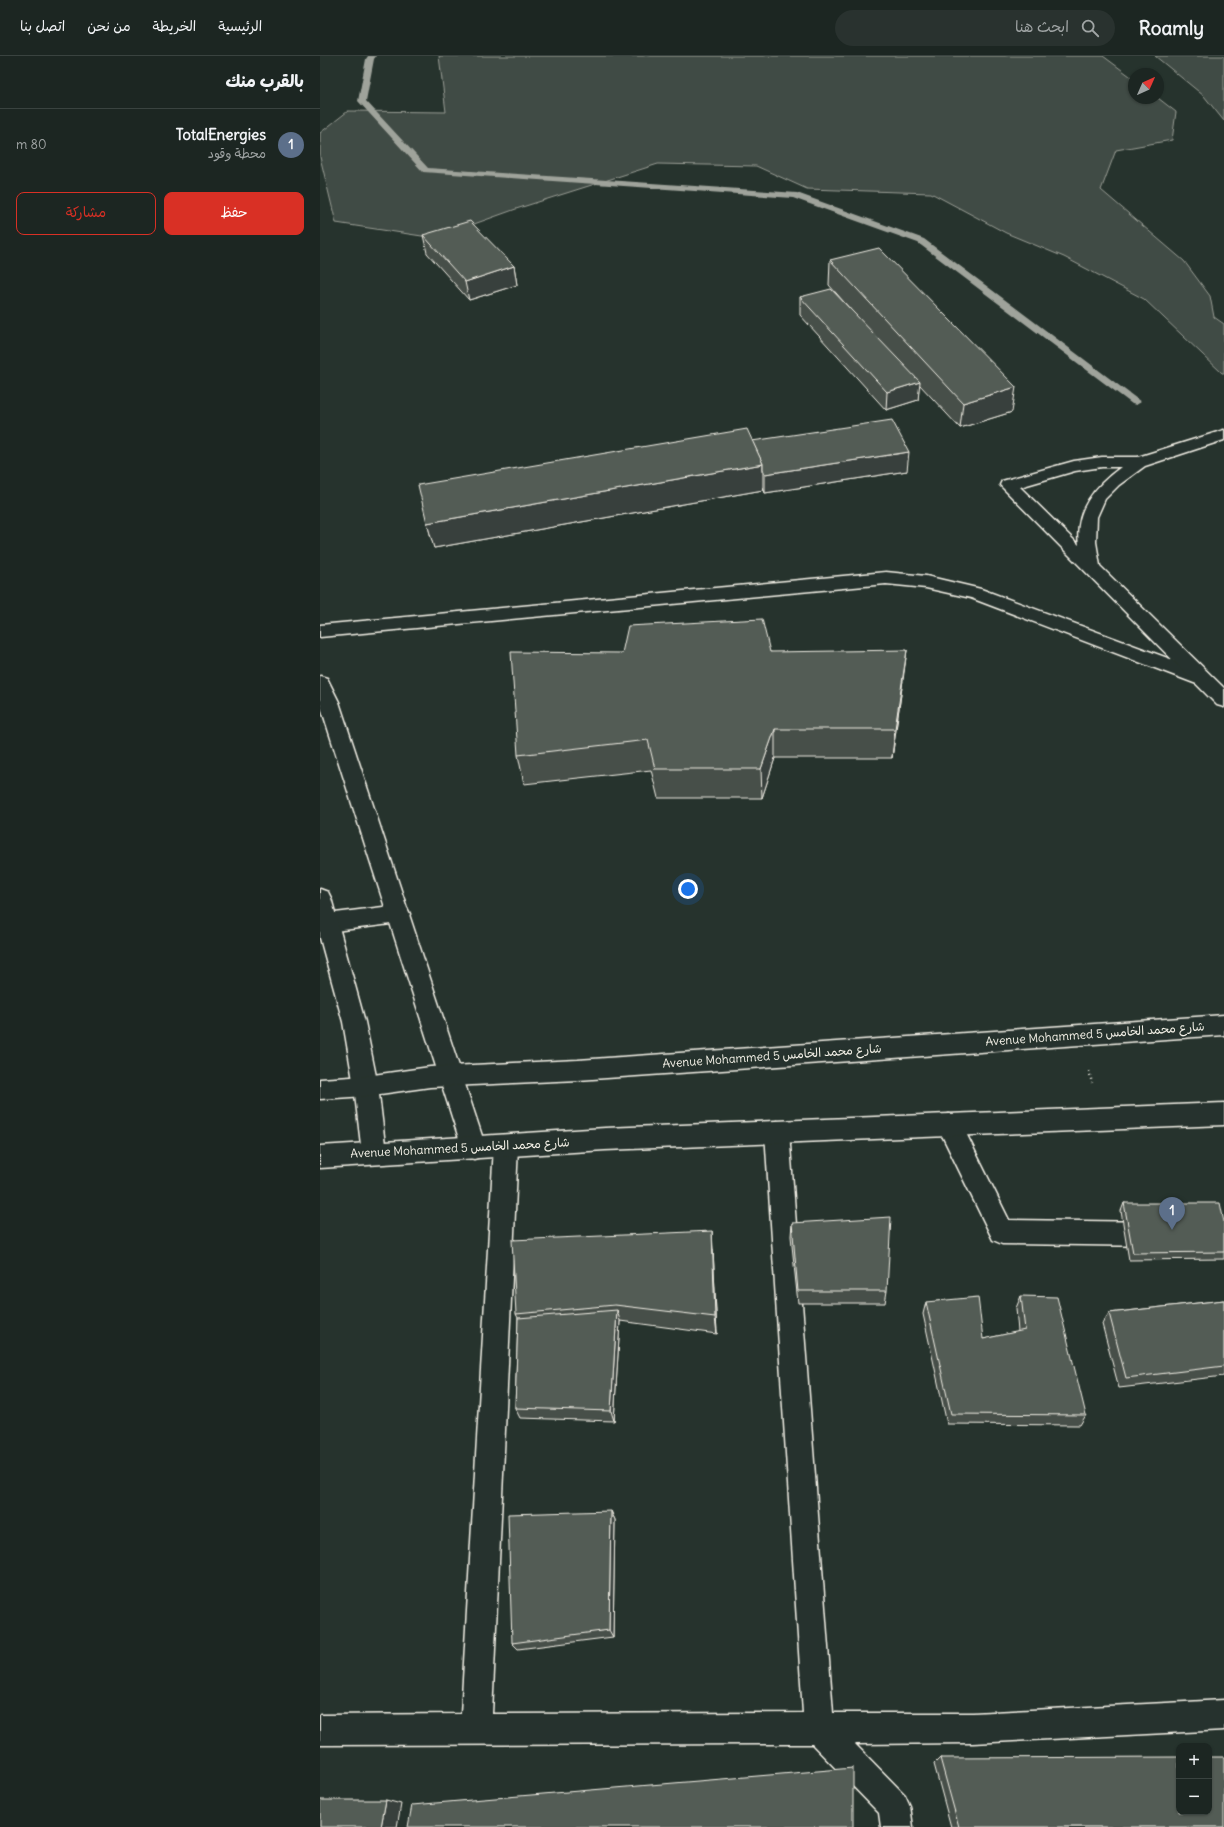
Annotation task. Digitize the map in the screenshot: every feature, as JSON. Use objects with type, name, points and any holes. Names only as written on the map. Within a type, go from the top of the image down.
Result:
[{"type":"street","points":[[1224,435],[1139,462],[1102,462],[1074,466],[1008,485],[1224,700]]},
{"type":"street","points":[[1091,568],[1087,542],[1088,517],[1098,497],[1113,481],[1139,462]]},
{"type":"street","points":[[320,631],[886,578],[926,582],[975,593],[1201,678]]},
{"type":"street","points":[[320,683],[329,702],[452,1076],[474,1148]]},
{"type":"street","points":[[320,898],[354,1022],[366,1086],[374,1153]]},
{"type":"street","points":[[327,922],[399,914]]},
{"type":"street","name":"Avenue Mohammed 5 شارع محمد الخامس","points":[[320,1089],[366,1086],[430,1077],[593,1069],[1224,1025]]},
{"type":"street","name":"Avenue Mohammed 5 شارع محمد الخامس","points":[[320,1157],[605,1139],[1224,1114]]},
{"type":"street","points":[[949,1125],[1002,1232],[1176,1234]]},
{"type":"street","points":[[777,1132],[819,1729],[894,1806],[897,1827]]},
{"type":"street","points":[[476,1730],[506,1146]]},
{"type":"street","points":[[320,1730],[973,1728],[1224,1715]]},
{"type":"path","points":[[1080,1035],[1102,1119]]},
{"type":"shaded area","points":[[439,56],[1103,56],[1128,75],[1128,104],[1164,104],[1164,103],[1176,112],[1172,140],[1116,150],[1101,190],[1184,261],[1210,296],[1214,317],[1224,324],[1224,373],[1222,373],[1144,299],[1064,257],[1006,233],[931,193],[807,189],[756,166],[658,164],[516,209],[435,238],[336,223],[320,157],[320,133],[348,111],[446,112]]},
{"type":"shaded area","points":[[1155,56],[1224,56],[1224,121],[1204,96]]},
{"type":"building","points":[[470,221],[514,266],[465,282],[423,235]]},
{"type":"building","points":[[879,248],[1016,387],[963,403],[830,260]]},
{"type":"building","points":[[831,289],[920,382],[887,392],[800,297]]},
{"type":"building","points":[[892,420],[909,452],[765,474],[763,464],[752,441]]},
{"type":"building","points":[[747,429],[763,464],[427,523],[418,485]]},
{"type":"building","points":[[762,619],[770,652],[907,650],[895,729],[775,729],[761,769],[655,769],[648,740],[518,755],[511,652],[622,653],[628,626]]},
{"type":"building","points":[[1124,1203],[1220,1203],[1224,1222],[1224,1252],[1133,1253]]},
{"type":"building","points":[[891,1217],[887,1291],[798,1291],[792,1223]]},
{"type":"building","points":[[712,1231],[715,1317],[615,1305],[516,1314],[512,1240]]},
{"type":"building","points":[[1021,1296],[1057,1297],[1086,1415],[951,1414],[926,1302],[978,1297],[983,1339],[1025,1330]]},
{"type":"building","points":[[1224,1300],[1224,1366],[1126,1378],[1109,1313]]},
{"type":"building","points":[[617,1310],[611,1411],[515,1408],[518,1318]]},
{"type":"building","points":[[611,1511],[609,1630],[512,1643],[508,1514]]},
{"type":"building","points":[[1176,1757],[1176,1815],[1212,1815],[1212,1757],[1224,1757],[1224,1827],[959,1827],[940,1758]]},
{"type":"building","points":[[853,1768],[853,1827],[408,1827],[412,1805]]},
{"type":"building","points":[[320,1800],[386,1800],[381,1827],[320,1827]]},
{"type":"waterway","points":[[372,56],[370,59],[362,101],[426,170],[794,195],[921,241],[1136,402]]},
{"type":"place","name":"TotalEnergies","points":[[1172,1230]]}]
